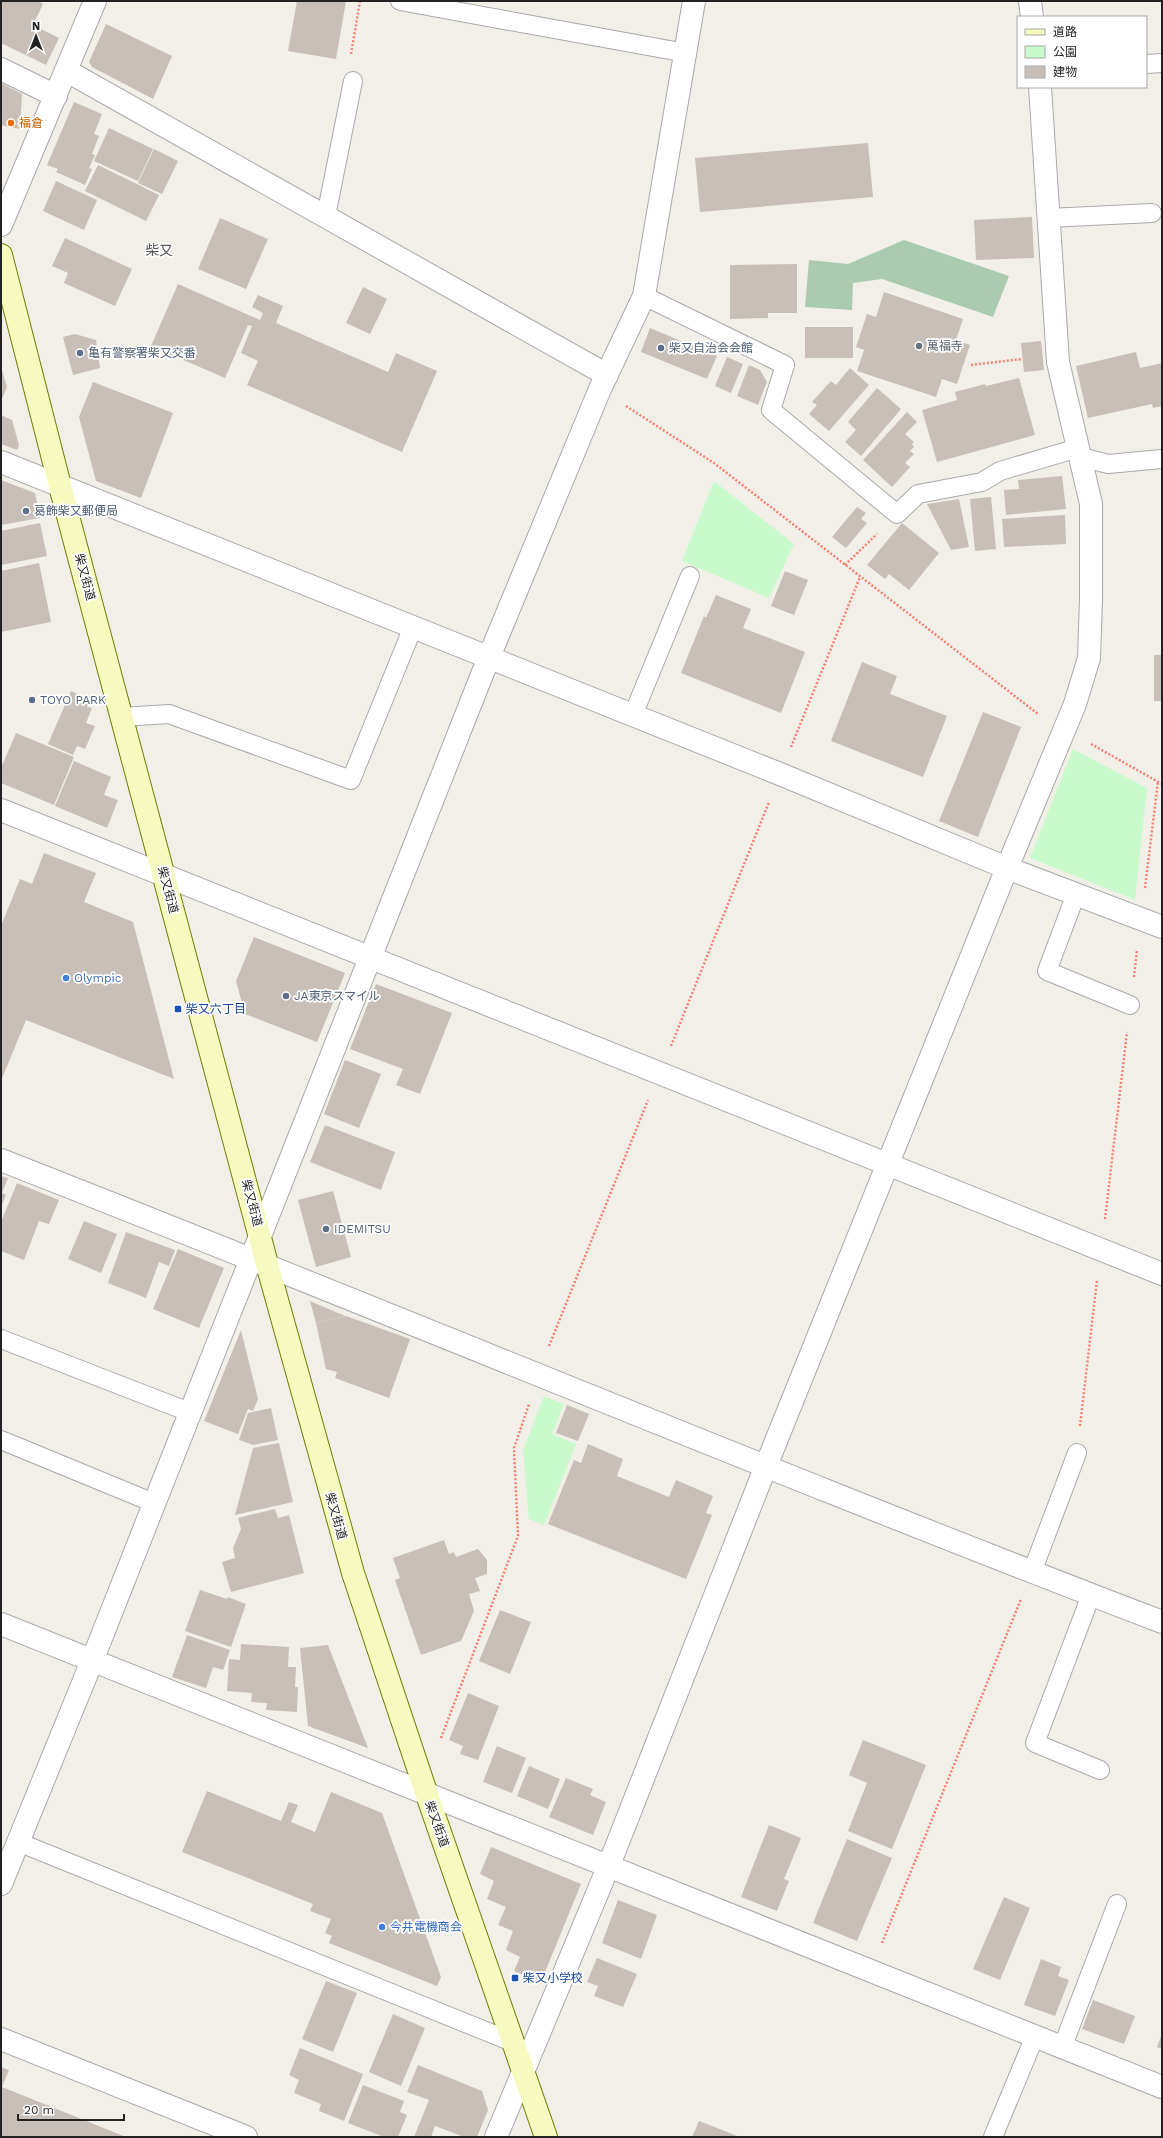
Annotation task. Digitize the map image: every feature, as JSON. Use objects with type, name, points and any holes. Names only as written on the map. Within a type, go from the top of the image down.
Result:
[{"type":"main road","name":"柴又街道","points":[[1,256],[60,486],[260,1234],[259,1261],[353,1574],[426,1792],[515,2043],[546,2137]]},
{"type":"street","points":[[1,225],[67,71],[95,1]]},
{"type":"street","points":[[260,1234],[489,657],[603,382],[644,296],[694,1]]},
{"type":"street","points":[[1030,1],[1032,16]]},
{"type":"street","points":[[1,69],[56,96]]},
{"type":"street","points":[[67,71],[326,216],[603,382]]},
{"type":"street","points":[[496,2137],[609,1865],[766,1466],[1007,868],[1075,704],[1089,658],[1092,599],[1092,504],[1058,362],[1040,88]]},
{"type":"street","points":[[1,462],[780,774],[1007,868],[1162,927]]},
{"type":"street","points":[[1,810],[1162,1274]]},
{"type":"street","points":[[1,1160],[259,1261],[539,1375],[1032,1572],[1162,1622]]},
{"type":"street","points":[[1,1884],[10,1849],[92,1661],[189,1412],[259,1261]]},
{"type":"street","points":[[1,1624],[426,1792],[1162,2087]]},
{"type":"street","points":[[1,2039],[246,2137]]},
{"type":"lane","points":[[400,1],[686,53]]},
{"type":"lane","points":[[1147,64],[1162,63]]},
{"type":"lane","points":[[326,216],[353,81]]},
{"type":"lane","points":[[1048,218],[1152,212]]},
{"type":"lane","points":[[644,296],[785,365],[771,410],[897,514],[918,494],[982,482],[1000,471],[1080,453],[1108,464],[1162,459]]},
{"type":"lane","points":[[633,715],[690,576]]},
{"type":"lane","points":[[122,717],[169,714],[351,780],[413,627]]},
{"type":"lane","points":[[1076,894],[1047,971],[1130,1005]]},
{"type":"lane","points":[[1,1339],[189,1412]]},
{"type":"lane","points":[[1,1440],[154,1503]]},
{"type":"lane","points":[[1032,1572],[1077,1453]]},
{"type":"lane","points":[[1092,1595],[1035,1743],[1100,1770]]},
{"type":"lane","points":[[10,1849],[515,2043]]},
{"type":"lane","points":[[1062,2048],[1117,1904]]},
{"type":"lane","points":[[993,2137],[1035,2036]]},
{"type":"path","points":[[353,81],[354,74],[349,68],[360,1]]},
{"type":"path","points":[[971,365],[1022,359]]},
{"type":"path","points":[[603,382],[714,462],[1045,720],[1064,729],[1162,784]]},
{"type":"path","points":[[845,564],[897,514]]},
{"type":"path","points":[[438,1745],[518,1536],[514,1448],[547,1349],[860,577]]},
{"type":"path","points":[[1077,1453],[1158,781]]},
{"type":"path","points":[[871,1971],[1032,1572]]},
{"type":"green space","points":[[904,240],[1009,276],[993,317],[882,279],[853,283],[852,310],[805,307],[809,260],[848,264]]},
{"type":"green space","points":[[714,481],[794,544],[769,598],[682,561]]},
{"type":"green space","points":[[1073,749],[1147,788],[1135,900],[1030,858]]},
{"type":"green space","points":[[544,1396],[564,1404],[552,1434],[576,1444],[544,1525],[529,1519],[523,1450]]},
{"type":"building","points":[[1,1],[39,1],[43,4],[33,25],[59,38],[46,65],[1,43]]},
{"type":"building","points":[[297,1],[346,1],[336,59],[288,51]]},
{"type":"building","points":[[106,24],[172,56],[153,99],[92,67],[89,62]]},
{"type":"building","points":[[1,83],[22,94],[20,129],[1,125]]},
{"type":"building","points":[[74,102],[102,114],[94,134],[99,136],[92,154],[95,155],[89,168],[92,169],[85,185],[56,172],[58,169],[47,165]]},
{"type":"building","points":[[109,128],[153,149],[138,181],[94,161]]},
{"type":"building","points":[[868,143],[873,197],[700,212],[695,158]]},
{"type":"building","points":[[154,149],[178,161],[162,194],[138,183]]},
{"type":"building","points":[[98,165],[159,195],[146,221],[85,191]]},
{"type":"building","points":[[56,181],[97,200],[84,230],[43,211]]},
{"type":"building","points":[[1032,217],[1034,258],[976,260],[974,220]]},
{"type":"building","points":[[220,218],[268,239],[246,289],[198,269]]},
{"type":"building","points":[[65,238],[132,269],[115,306],[64,283],[68,273],[52,266]]},
{"type":"building","points":[[797,264],[797,313],[768,313],[768,318],[730,319],[730,265]]},
{"type":"building","points":[[178,284],[260,320],[263,313],[252,307],[258,295],[283,306],[276,323],[388,372],[396,353],[437,371],[402,452],[247,385],[258,361],[241,353],[252,326],[248,325],[225,378],[151,346]]},
{"type":"building","points":[[363,287],[387,299],[370,334],[346,323]]},
{"type":"building","points":[[884,292],[963,319],[956,340],[970,345],[957,384],[942,379],[936,397],[857,371],[864,350],[856,347],[867,314],[876,317]]},
{"type":"building","points":[[805,327],[853,327],[853,358],[805,358]]},
{"type":"building","points":[[650,328],[717,356],[707,379],[641,352]]},
{"type":"building","points":[[75,334],[96,340],[100,368],[73,375],[63,337]]},
{"type":"building","points":[[1041,341],[1044,370],[1024,372],[1021,343]]},
{"type":"building","points":[[1136,352],[1140,368],[1162,363],[1162,406],[1153,408],[1152,404],[1088,418],[1076,366]]},
{"type":"building","points":[[727,357],[743,364],[731,393],[715,386]]},
{"type":"building","points":[[749,365],[760,370],[767,382],[758,405],[737,396]]},
{"type":"building","points":[[1,367],[7,387],[1,401]]},
{"type":"building","points":[[850,368],[869,385],[829,431],[809,414],[817,405],[812,402],[831,381],[836,385]]},
{"type":"building","points":[[1019,378],[1035,435],[937,462],[922,410],[957,400],[955,392],[985,384],[986,386]]},
{"type":"building","points":[[93,382],[173,413],[141,498],[96,481],[79,417]]},
{"type":"building","points":[[877,388],[901,409],[861,456],[845,442],[856,430],[848,422]]},
{"type":"building","points":[[907,412],[917,422],[905,434],[914,442],[912,444],[914,447],[910,451],[914,454],[905,463],[910,467],[892,487],[863,460]]},
{"type":"building","points":[[1,415],[12,420],[19,445],[17,450],[1,444]]},
{"type":"building","points":[[1062,476],[1066,509],[1006,515],[1004,490],[1019,489],[1018,480]]},
{"type":"building","points":[[1,480],[35,493],[40,518],[1,525]]},
{"type":"building","points":[[991,497],[996,549],[975,551],[970,499]]},
{"type":"building","points":[[959,499],[969,547],[951,550],[927,504]]},
{"type":"building","points":[[857,507],[866,513],[861,519],[867,523],[846,548],[832,537]]},
{"type":"building","points":[[1065,515],[1066,544],[1004,547],[1002,519]]},
{"type":"building","points":[[40,523],[47,556],[1,565],[1,531]]},
{"type":"building","points":[[902,523],[939,553],[909,590],[889,574],[885,579],[867,565]]},
{"type":"building","points":[[39,563],[51,622],[1,632],[1,571]]},
{"type":"building","points":[[785,571],[808,580],[794,615],[771,606]]},
{"type":"building","points":[[716,595],[751,609],[743,628],[805,652],[781,713],[681,673],[704,616],[706,618]]},
{"type":"building","points":[[1154,655],[1162,655],[1162,701],[1154,701]]},
{"type":"building","points":[[862,662],[897,676],[890,694],[947,716],[923,777],[831,741]]},
{"type":"building","points":[[71,691],[90,700],[87,707],[92,708],[86,723],[95,726],[85,749],[77,746],[73,755],[48,744]]},
{"type":"building","points":[[983,712],[1021,727],[978,837],[939,821]]},
{"type":"building","points":[[16,733],[74,757],[54,805],[1,783],[1,768]]},
{"type":"building","points":[[74,761],[111,777],[104,795],[118,800],[107,828],[55,806]]},
{"type":"building","points":[[44,853],[96,873],[84,902],[133,922],[174,1079],[26,1020],[1,1081],[1,926],[20,879],[32,884]]},
{"type":"building","points":[[254,937],[345,973],[317,1042],[245,1014],[236,981]]},
{"type":"building","points":[[376,984],[452,1013],[420,1094],[396,1085],[403,1069],[350,1049]]},
{"type":"building","points":[[345,1060],[381,1074],[359,1128],[324,1114]]},
{"type":"building","points":[[325,1125],[395,1152],[381,1190],[310,1162]]},
{"type":"building","points":[[1,1176],[8,1178],[2,1193],[6,1195],[1,1207]]},
{"type":"building","points":[[17,1183],[59,1200],[49,1224],[39,1221],[24,1260],[1,1251],[1,1222]]},
{"type":"building","points":[[333,1191],[351,1257],[316,1267],[298,1200]]},
{"type":"building","points":[[84,1221],[117,1234],[101,1273],[68,1259]]},
{"type":"building","points":[[126,1232],[175,1250],[169,1266],[159,1262],[146,1298],[108,1283]]},
{"type":"building","points":[[178,1249],[224,1268],[199,1328],[153,1309]]},
{"type":"building","points":[[310,1301],[345,1316],[316,1323]]},
{"type":"building","points":[[346,1316],[410,1339],[389,1398],[335,1378],[337,1372],[326,1369],[316,1323]]},
{"type":"building","points":[[241,1330],[258,1399],[253,1411],[248,1409],[238,1434],[204,1421]]},
{"type":"building","points":[[567,1405],[589,1414],[578,1441],[556,1433]]},
{"type":"building","points":[[271,1408],[278,1440],[253,1445],[239,1440],[248,1413]]},
{"type":"building","points":[[279,1443],[293,1502],[235,1515],[253,1448]]},
{"type":"building","points":[[588,1444],[623,1459],[617,1476],[669,1497],[676,1480],[713,1496],[706,1513],[712,1515],[686,1579],[548,1524],[574,1460],[581,1463]]},
{"type":"building","points":[[275,1509],[278,1518],[289,1515],[304,1573],[231,1592],[222,1562],[235,1558],[233,1548],[241,1529],[238,1518]]},
{"type":"building","points":[[444,1540],[449,1554],[454,1552],[456,1557],[478,1549],[487,1560],[487,1574],[475,1578],[480,1591],[469,1594],[474,1611],[461,1641],[421,1655],[395,1580],[400,1578],[393,1558]]},
{"type":"building","points":[[200,1590],[227,1599],[228,1597],[246,1604],[231,1647],[185,1631]]},
{"type":"building","points":[[500,1610],[531,1622],[510,1674],[479,1661]]},
{"type":"building","points":[[187,1635],[230,1650],[223,1670],[213,1667],[206,1688],[172,1677]]},
{"type":"building","points":[[241,1644],[289,1647],[288,1667],[296,1667],[295,1687],[298,1687],[297,1712],[266,1710],[267,1703],[251,1702],[252,1693],[227,1691],[229,1659],[240,1660]]},
{"type":"building","points":[[328,1645],[368,1748],[308,1726],[300,1648]]},
{"type":"building","points":[[468,1693],[499,1706],[478,1760],[460,1754],[463,1746],[449,1740]]},
{"type":"building","points":[[863,1740],[926,1765],[892,1849],[848,1831],[867,1783],[849,1775]]},
{"type":"building","points":[[497,1746],[526,1758],[512,1793],[483,1782]]},
{"type":"building","points":[[529,1766],[560,1779],[548,1809],[517,1796]]},
{"type":"building","points":[[566,1778],[593,1789],[590,1795],[606,1802],[593,1835],[549,1817]]},
{"type":"building","points":[[207,1791],[281,1821],[289,1802],[298,1805],[291,1822],[315,1832],[331,1792],[382,1813],[441,1977],[437,1986],[329,1943],[332,1936],[325,1933],[331,1919],[310,1911],[313,1904],[182,1852]]},
{"type":"building","points":[[769,1825],[801,1838],[784,1879],[789,1881],[777,1911],[741,1897]]},
{"type":"building","points":[[847,1839],[892,1858],[857,1941],[813,1923]]},
{"type":"building","points":[[491,1847],[581,1884],[541,1982],[514,1971],[520,1957],[506,1950],[513,1931],[498,1925],[506,1907],[487,1899],[494,1881],[480,1874]]},
{"type":"building","points":[[1004,1897],[1030,1908],[1000,1980],[973,1969]]},
{"type":"building","points":[[618,1900],[657,1915],[641,1959],[602,1943]]},
{"type":"building","points":[[597,1958],[637,1974],[623,2007],[594,1996],[598,1986],[587,1982]]},
{"type":"building","points":[[1041,1959],[1061,1967],[1058,1976],[1069,1980],[1055,2016],[1024,2005]]},
{"type":"building","points":[[326,1981],[357,1993],[333,2052],[302,2039]]},
{"type":"building","points":[[1093,2000],[1135,2016],[1124,2044],[1082,2029]]},
{"type":"building","points":[[393,2014],[425,2028],[401,2086],[369,2072]]},
{"type":"building","points":[[1162,2034],[1162,2049],[1157,2047]]},
{"type":"building","points":[[300,2048],[363,2074],[344,2121],[319,2111],[321,2104],[294,2093],[299,2080],[289,2075]]},
{"type":"building","points":[[418,2065],[482,2091],[488,2110],[477,2137],[464,2137],[435,2126],[431,2137],[414,2137],[429,2100],[407,2092]]},
{"type":"building","points":[[1,2067],[9,2070],[2,2087],[126,2137],[1,2137]]},
{"type":"building","points":[[363,2085],[404,2101],[400,2112],[407,2115],[398,2137],[384,2137],[348,2123]]},
{"type":"building","points":[[699,2121],[740,2137],[692,2137]]},
{"type":"place","name":"福倉","points":[[11,123]]},
{"type":"place","name":"萬福寺","points":[[919,346]]},
{"type":"place","name":"柴又自治会会館","points":[[661,348]]},
{"type":"place","name":"亀有警察署柴又交番","points":[[80,353]]},
{"type":"place","name":"葛飾柴又郵便局","points":[[26,511]]},
{"type":"place","name":"TOYO PARK","points":[[32,700]]},
{"type":"place","name":"Olympic","points":[[66,978]]},
{"type":"place","name":"JA東京スマイル","points":[[286,996]]},
{"type":"place","name":"柴又六丁目","points":[[178,1009]]},
{"type":"place","name":"IDEMITSU","points":[[326,1229]]},
{"type":"place","name":"今井電機商会","points":[[382,1927]]},
{"type":"place","name":"柴又小学校","points":[[515,1978]]},
{"type":"district","name":"柴又","points":[[159,250]]}]
